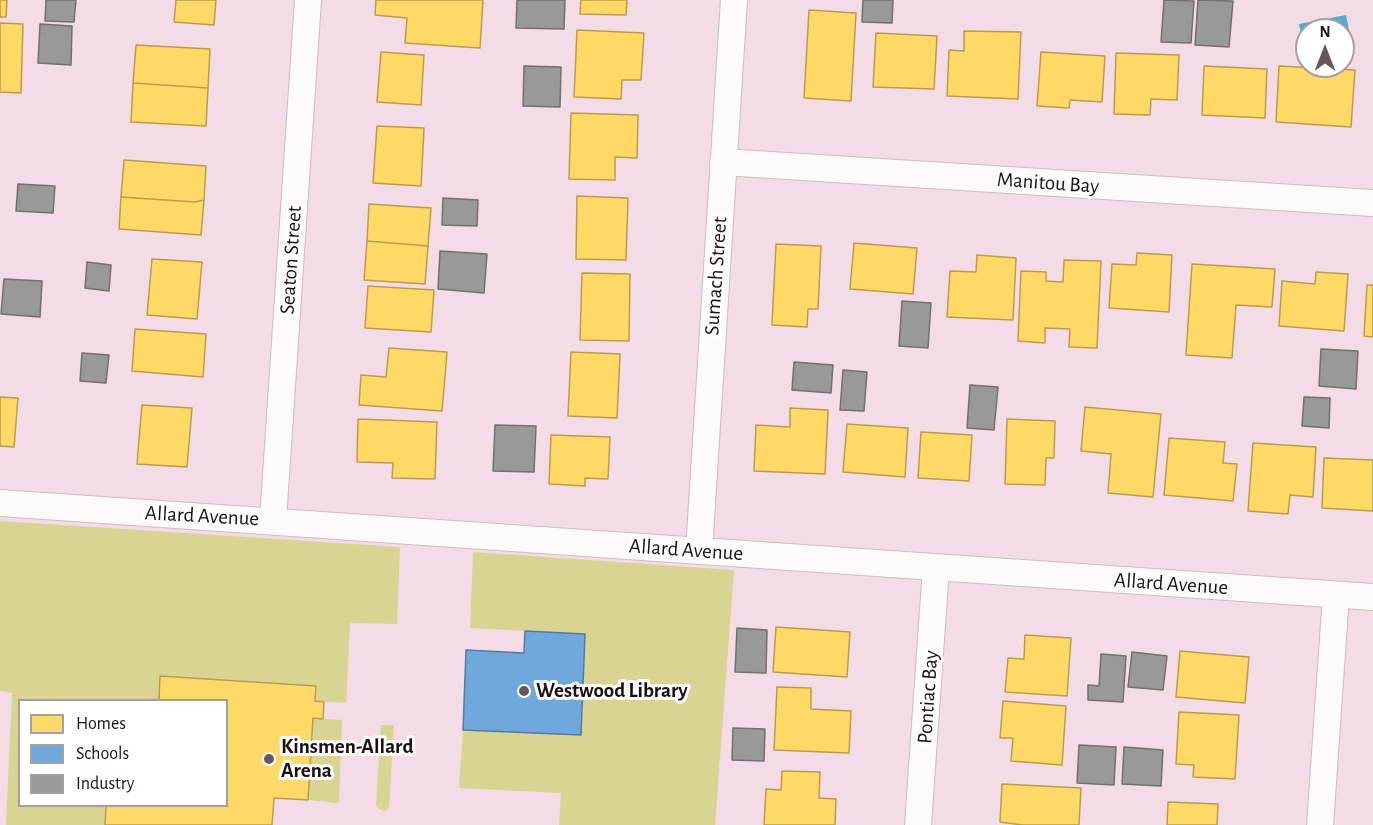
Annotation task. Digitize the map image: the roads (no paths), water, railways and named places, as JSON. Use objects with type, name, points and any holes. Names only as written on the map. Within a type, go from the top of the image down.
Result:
[{"type":"street","name":"Seaton Street","points":[[273,520],[309,0]]},
{"type":"street","name":"Sumach Street","points":[[699,551],[734,0]]},
{"type":"street","name":"Manitou Bay","points":[[723,162],[1373,203]]},
{"type":"street","name":"Allard Avenue","points":[[0,503],[1373,597]]},
{"type":"street","name":"Pontiac Bay","points":[[918,825],[936,568]]},
{"type":"street","points":[[1320,825],[1336,595]]},
{"type":"water","points":[[1346,15],[1347,18],[1330,18]]},
{"type":"place","name":"Westwood Library","points":[[524,691]]},
{"type":"place","name":"Kinsmen-Allard Arena","points":[[269,759]]}]
